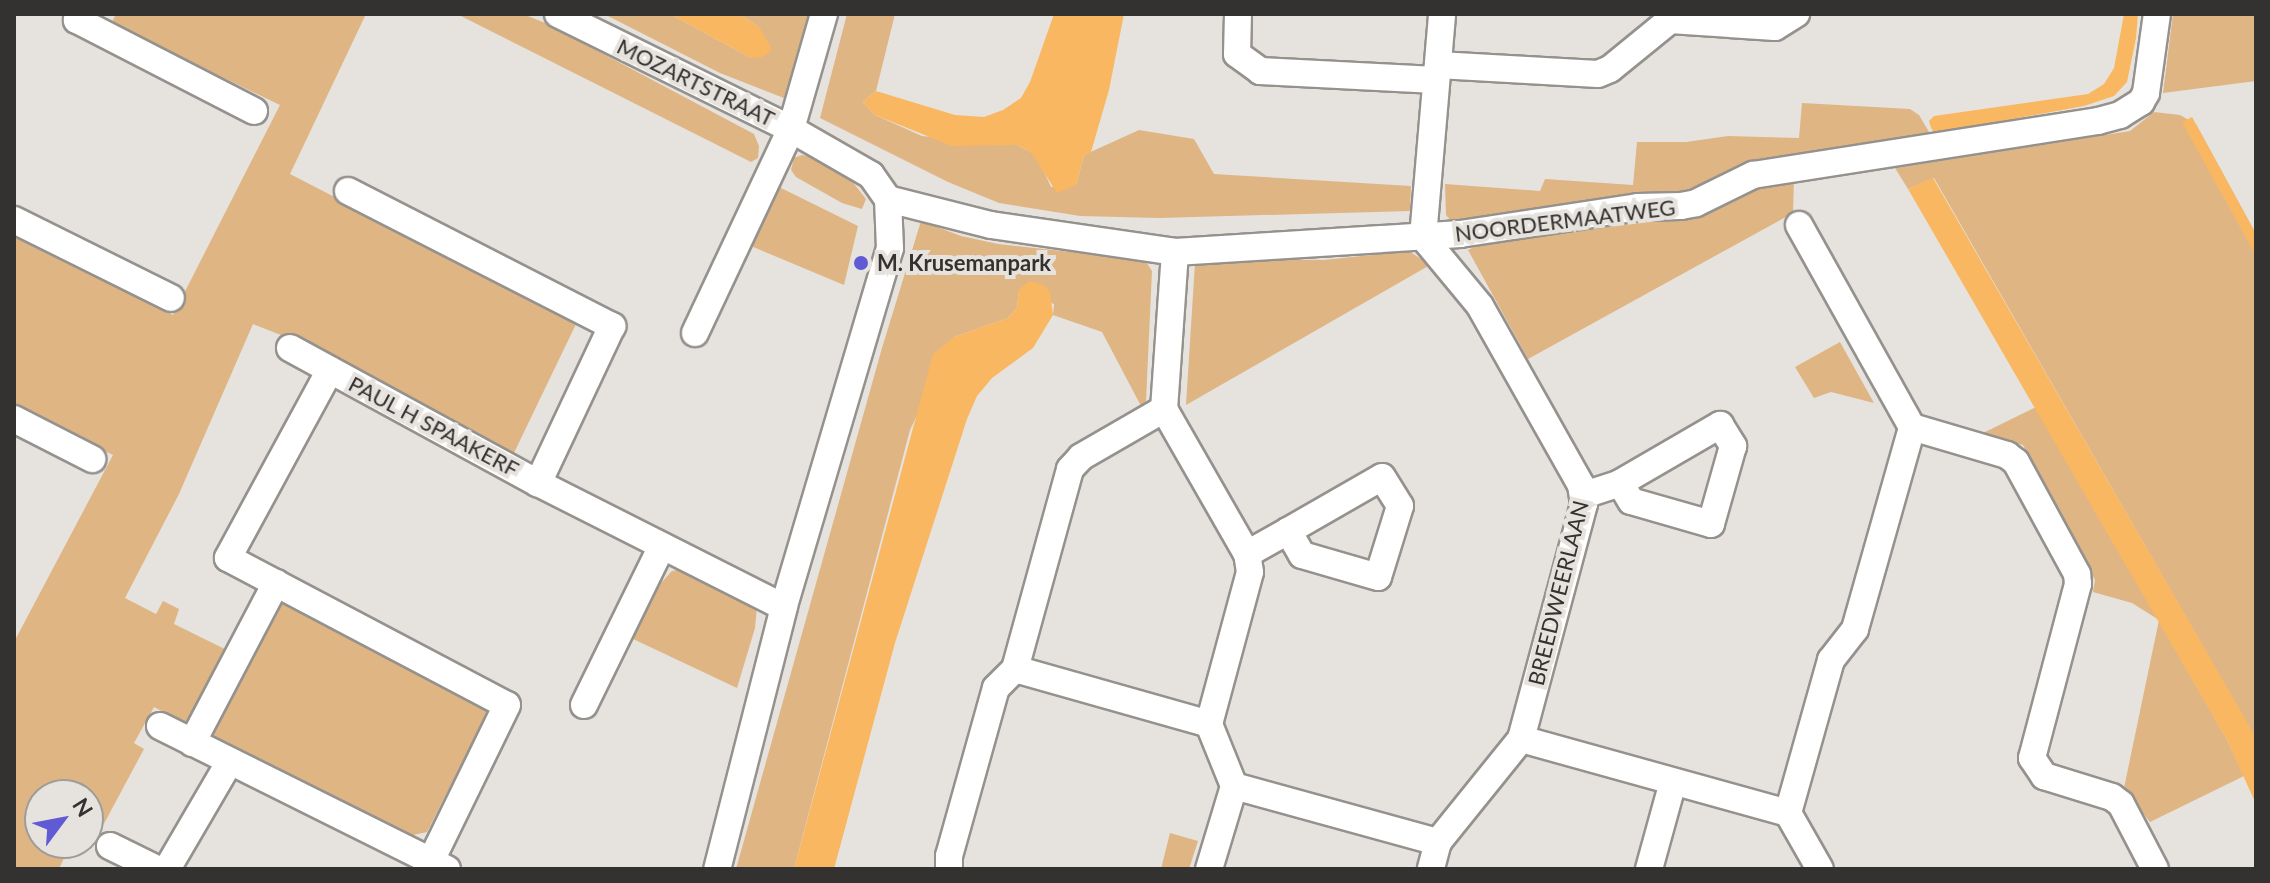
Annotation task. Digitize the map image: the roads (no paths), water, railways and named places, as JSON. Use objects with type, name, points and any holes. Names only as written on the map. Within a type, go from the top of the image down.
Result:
[{"type":"street","points":[[80,14],[77,20],[254,111]]},
{"type":"street","name":"MOZARTSTRAAT","points":[[558,14],[791,129],[871,175],[888,199]]},
{"type":"street","points":[[791,129],[824,14]]},
{"type":"street","points":[[1238,14],[1237,54],[1260,71],[1598,74],[1610,69],[1670,20],[1775,27],[1796,14]]},
{"type":"street","points":[[1423,237],[1442,14]]},
{"type":"street","name":"NOORDERMAATWEG","points":[[888,199],[991,225],[1175,252],[1423,237],[1638,207],[1696,203],[1753,175],[2109,119],[2132,109],[2146,93],[2157,14]]},
{"type":"street","name":"MOZARTSTRAAT","points":[[695,333],[791,129]]},
{"type":"street","points":[[348,191],[612,326],[538,483]]},
{"type":"street","points":[[717,869],[784,607],[890,248],[888,199]]},
{"type":"street","points":[[14,220],[171,298]]},
{"type":"street","points":[[1799,225],[1912,427],[2007,455],[2016,462],[2077,574],[2078,584],[2032,758],[2044,776],[2112,797],[2121,804],[2154,866]]},
{"type":"street","name":"BREEDWEERLAAN","points":[[1423,237],[1480,306],[1584,495],[1521,739],[1438,842],[1431,869]]},
{"type":"street","points":[[1175,252],[1164,409],[1247,554],[1250,572],[1209,724],[1234,786],[1209,869]]},
{"type":"street","name":"PAUL H SPAAKERF","points":[[290,348],[538,483],[784,607]]},
{"type":"street","name":"PAUL H SPAAKERF","points":[[276,583],[228,558],[330,370]]},
{"type":"street","points":[[949,869],[949,856],[996,688],[1015,669],[1074,462],[1164,409]]},
{"type":"street","points":[[14,419],[92,459]]},
{"type":"street","points":[[1788,813],[1831,660],[1855,629],[1912,427]]},
{"type":"street","points":[[1584,495],[1620,483]]},
{"type":"street","points":[[1247,554],[1288,531]]},
{"type":"street","points":[[584,705],[662,546]]},
{"type":"street","points":[[160,726],[229,763],[439,865],[507,705],[276,583],[192,743]]},
{"type":"street","points":[[1015,669],[1209,724]]},
{"type":"street","points":[[1521,739],[1788,813],[1820,869]]},
{"type":"street","points":[[167,869],[229,763]]},
{"type":"street","points":[[1649,869],[1673,782]]},
{"type":"street","points":[[1234,786],[1438,842]]},
{"type":"street","points":[[110,846],[157,869]]},
{"type":"place","name":"M. Krusemanpark","points":[[861,263]]}]
